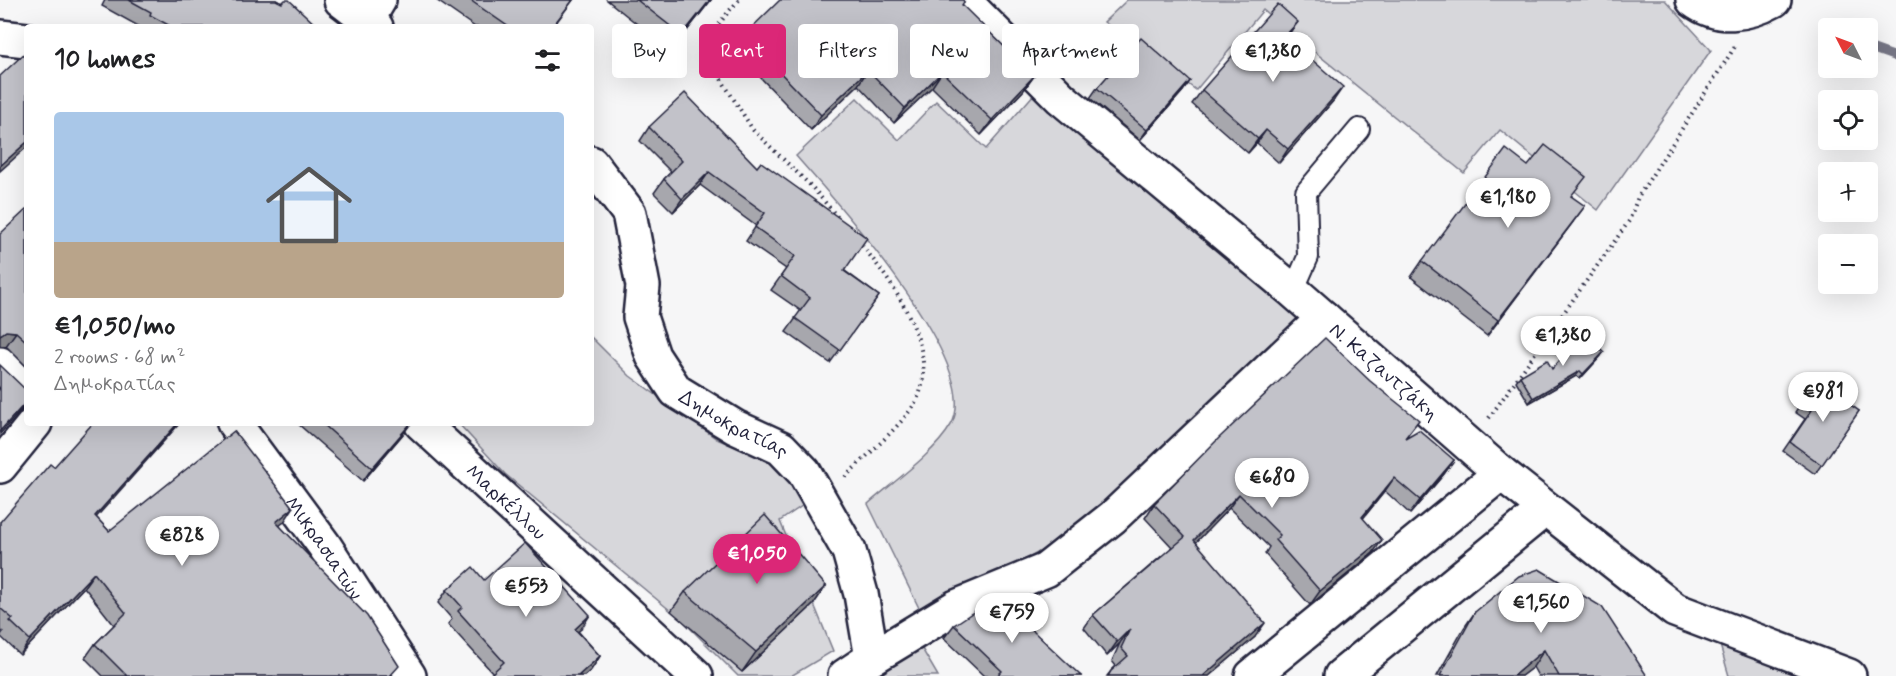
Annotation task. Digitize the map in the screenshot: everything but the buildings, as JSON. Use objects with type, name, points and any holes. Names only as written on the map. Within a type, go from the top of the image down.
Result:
[{"type":"street","points":[[341,0],[374,16]]},
{"type":"street","name":"Ν. Καζαντζάκη","points":[[963,0],[1061,98],[1293,291],[1501,473],[1675,610],[1849,676]]},
{"type":"street","points":[[1693,0],[1712,10],[1737,13],[1774,0]]},
{"type":"street","points":[[0,37],[24,40]]},
{"type":"street","name":"Δημοκρατίας","points":[[594,167],[629,213],[643,286],[640,317],[653,356],[676,391],[735,427],[781,448],[804,472],[849,551],[861,594],[872,658]]},
{"type":"street","points":[[845,676],[956,607],[1046,570],[1113,518],[1324,318]]},
{"type":"street","points":[[0,364],[24,389]]},
{"type":"street","points":[[0,466],[33,426]]},
{"type":"street","name":"Μικρασιατών","points":[[236,426],[324,545],[409,676]]},
{"type":"street","name":"Μαρκέλλου","points":[[424,426],[696,676]]},
{"type":"street","points":[[1252,676],[1501,473]]},
{"type":"street","points":[[1341,676],[1545,509]]},
{"type":"lane","points":[[1293,291],[1308,257],[1306,192],[1359,129]]},
{"type":"path","points":[[739,0],[714,30],[710,54],[713,66],[753,130],[812,187],[848,229]]},
{"type":"path","points":[[1469,445],[1629,221],[1638,197],[1731,57],[1745,27],[1737,13]]},
{"type":"path","points":[[821,501],[914,405],[925,374],[924,356],[919,338],[883,274],[855,238]]},
{"type":"shaded area","points":[[1127,0],[1665,0],[1711,50],[1598,210],[1500,130],[1464,173],[1263,10],[1196,90],[1139,48],[1139,24],[1107,24],[1104,22]]},
{"type":"shaded area","points":[[1035,93],[1304,323],[1073,533],[1016,565],[919,608],[868,504],[924,457],[951,425],[956,398],[947,364],[928,326],[901,285],[842,208],[796,156],[857,98],[899,140],[936,101],[986,149]]},
{"type":"shaded area","points":[[594,340],[630,376],[717,439],[762,458],[801,480],[812,499],[780,521],[833,651],[791,676],[738,676],[683,621],[505,474],[461,426],[594,426]]},
{"type":"shaded area","points":[[1718,638],[1809,676],[1729,676]]},
{"type":"shaded area","points":[[918,642],[938,676],[865,676]]},
{"type":"waterway","points":[[1878,51],[1896,57]]}]
